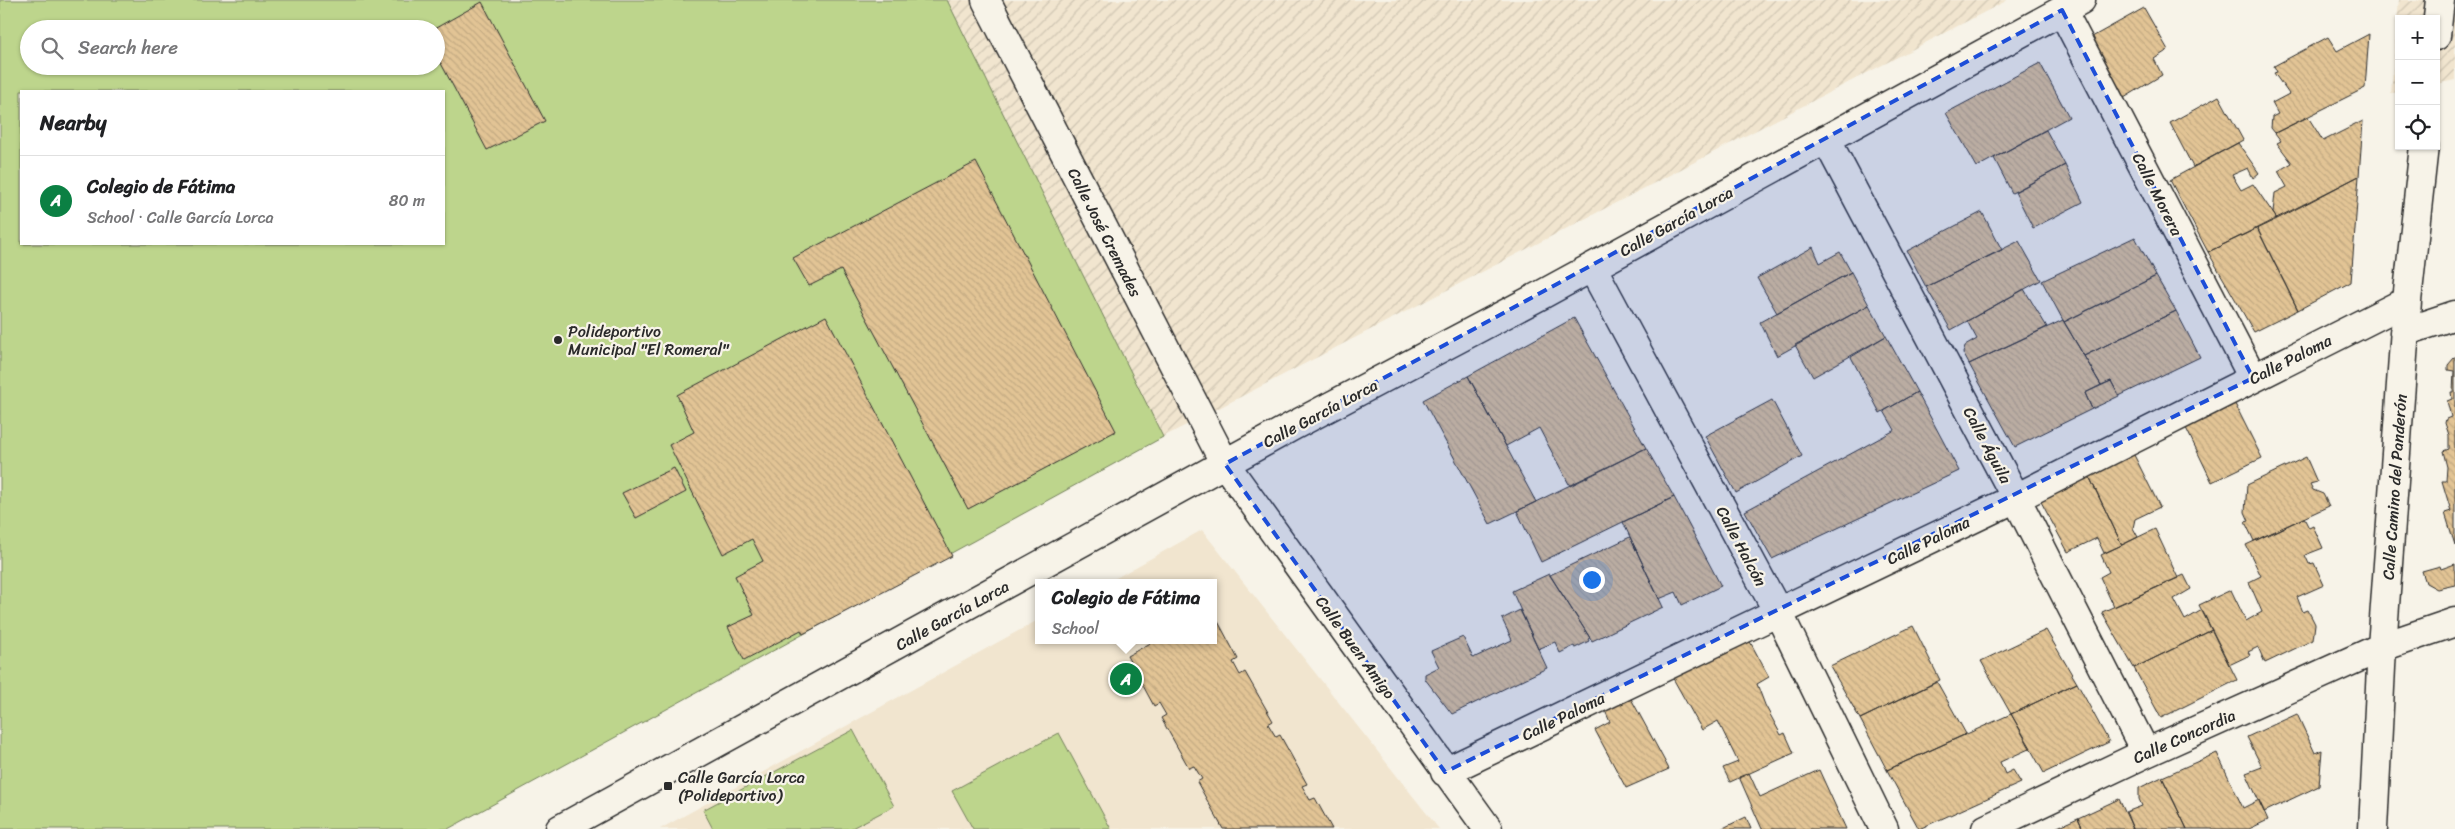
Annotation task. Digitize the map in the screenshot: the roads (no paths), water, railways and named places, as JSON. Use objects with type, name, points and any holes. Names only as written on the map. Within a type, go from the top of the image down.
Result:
[{"type":"street","name":"Calle José Cremades","points":[[986,0],[1225,464]]},
{"type":"street","points":[[2438,15],[2440,0]]},
{"type":"street","name":"Calle García Lorca","points":[[561,829],[1225,464],[2072,5]]},
{"type":"street","name":"Calle Morera","points":[[2072,5],[2253,378]]},
{"type":"street","name":"Calle Águila","points":[[1826,139],[2016,498],[2146,753]]},
{"type":"street","name":"Calle Camino del Panderón","points":[[2373,829],[2382,647],[2404,332],[2424,150]]},
{"type":"street","name":"Calle Halcón","points":[[1592,266],[1778,612],[1884,829]]},
{"type":"street","name":"Calle Paloma","points":[[1445,772],[2016,498],[2407,301]]},
{"type":"street","points":[[2404,332],[2455,315]]},
{"type":"street","name":"Calle Buen Amigo","points":[[1225,464],[1445,772],[1488,829]]},
{"type":"street","name":"Calle Concordia","points":[[1986,829],[2146,753],[2382,647],[2455,622]]},
{"type":"place","name":"Polideportivo Municipal \"El Romeral\"","points":[[558,340]]},
{"type":"place","name":"Colegio de Fátima","points":[[1126,679]]},
{"type":"place","name":"Calle García Lorca (Polideportivo)","points":[[668,786]]}]
